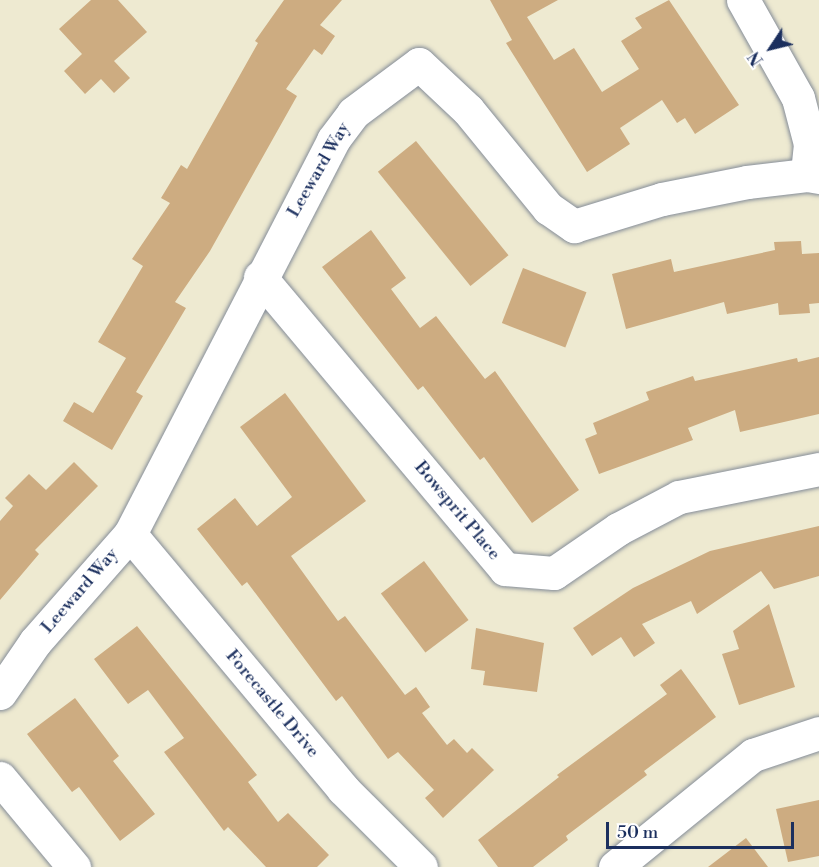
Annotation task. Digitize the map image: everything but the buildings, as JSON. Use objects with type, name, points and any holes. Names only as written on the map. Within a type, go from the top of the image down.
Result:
[{"type":"street","points":[[743,0],[798,98],[810,144],[813,176]]},
{"type":"street","name":"Leeward Way","points":[[0,693],[35,642],[130,534],[260,277],[333,140],[353,113],[419,64],[468,110],[548,208],[574,226],[662,199],[813,176]]},
{"type":"street","name":"Bowsprit Place","points":[[260,277],[505,569],[554,573],[618,529],[679,497],[819,469]]},
{"type":"street","name":"Forecastle Drive","points":[[130,534],[343,789],[421,867]]},
{"type":"street","points":[[615,867],[753,755],[819,733]]},
{"type":"street","points":[[0,778],[74,867]]}]
